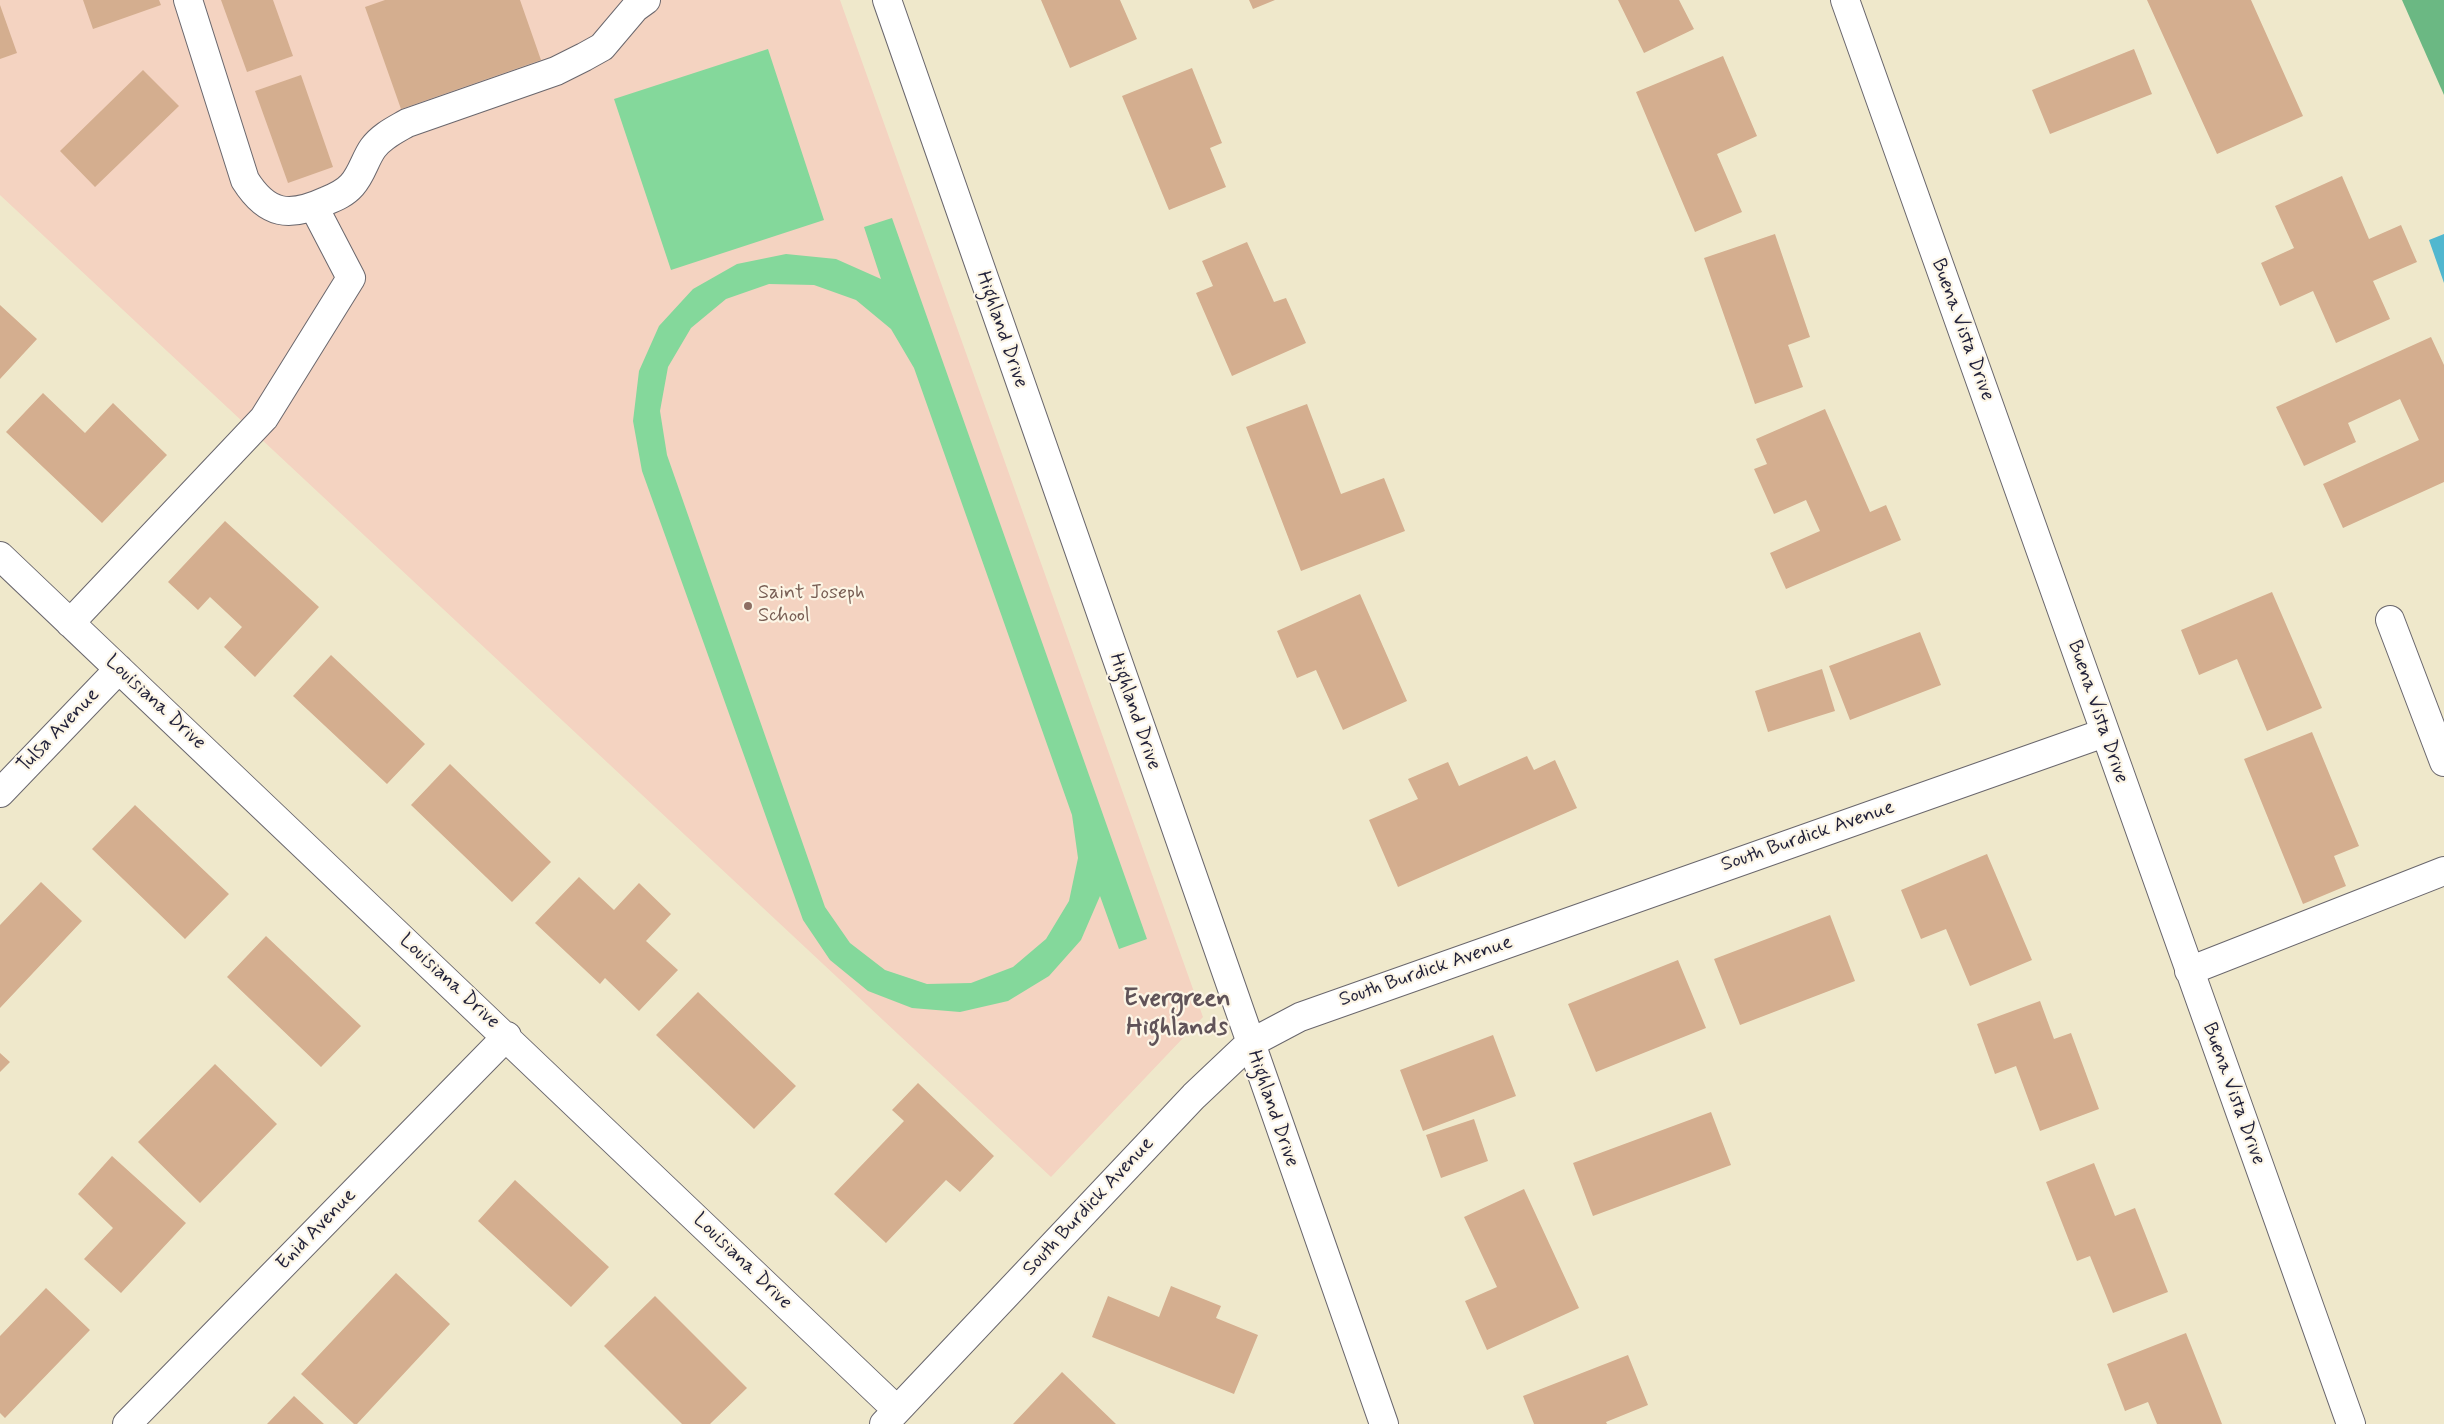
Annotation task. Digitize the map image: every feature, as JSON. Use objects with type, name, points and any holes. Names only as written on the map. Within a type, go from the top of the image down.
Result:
[{"type":"street","points":[[188,0],[244,180],[255,196],[272,208],[290,212],[314,207],[340,195],[353,184],[373,148],[389,133],[407,123],[556,71],[584,58],[602,47],[635,8],[646,0]]},
{"type":"street","name":"Highland Drive","points":[[886,0],[1384,1424]]},
{"type":"street","name":"Buena Vista Drive","points":[[1845,0],[2351,1424]]},
{"type":"street","points":[[70,623],[264,418],[351,278],[314,207]]},
{"type":"street","name":"Louisiana Drive","points":[[0,556],[507,1036],[890,1417]]},
{"type":"street","points":[[2390,620],[2444,762]]},
{"type":"street","name":"Tulsa Avenue","points":[[0,793],[119,669]]},
{"type":"street","name":"South Burdick Avenue","points":[[890,1417],[1194,1096],[1250,1044],[1309,1013],[2104,733]]},
{"type":"street","points":[[2189,971],[2444,871]]},
{"type":"street","name":"Enid Avenue","points":[[127,1424],[507,1036]]},
{"type":"shaded area","name":"Saint Joseph School","points":[[0,0],[840,0],[1203,1017],[1051,1177],[0,195]]},
{"type":"green space","points":[[2402,0],[2444,0],[2444,95]]},
{"type":"green space","points":[[768,49],[824,220],[671,270],[614,99]]},
{"type":"green space","points":[[892,218],[1147,939],[1119,949],[1100,896],[1081,940],[1049,976],[1008,1001],[960,1012],[912,1008],[868,991],[830,960],[803,920],[642,471],[633,421],[639,371],[659,326],[693,289],[737,264],[786,254],[836,259],[881,279],[864,227]],"holes":[[[769,284],[814,285],[856,300],[891,329],[914,368],[1072,815],[1078,858],[1069,901],[1046,939],[1013,967],[971,983],[927,984],[885,970],[850,943],[825,907],[667,455],[660,411],[668,367],[691,328],[726,299]]]},
{"type":"water","points":[[2444,234],[2444,283],[2429,240]]},
{"type":"building","points":[[83,0],[159,0],[161,5],[93,29]]},
{"type":"building","points":[[221,0],[273,0],[293,56],[247,72]]},
{"type":"building","points":[[385,0],[520,0],[541,60],[401,109],[365,7]]},
{"type":"building","points":[[1041,0],[1120,0],[1137,39],[1070,68]]},
{"type":"building","points":[[1249,0],[1275,0],[1253,9]]},
{"type":"building","points":[[1618,0],[1679,0],[1694,29],[1644,53]]},
{"type":"building","points":[[2147,0],[2251,0],[2303,116],[2217,154]]},
{"type":"building","points":[[0,5],[17,53],[0,59]]},
{"type":"building","points":[[2134,49],[2152,94],[2050,134],[2032,90]]},
{"type":"building","points":[[1723,56],[1757,136],[1717,154],[1742,212],[1695,232],[1636,92]]},
{"type":"building","points":[[1192,68],[1222,143],[1210,148],[1226,187],[1169,210],[1122,96]]},
{"type":"building","points":[[143,70],[179,106],[95,187],[60,151]]},
{"type":"building","points":[[301,75],[333,167],[288,183],[255,91]]},
{"type":"building","points":[[2342,176],[2369,239],[2401,225],[2417,262],[2373,281],[2390,319],[2336,343],[2313,291],[2280,306],[2261,263],[2294,248],[2275,206]]},
{"type":"building","points":[[1775,234],[1810,337],[1788,345],[1803,387],[1755,404],[1704,258]]},
{"type":"building","points":[[1247,242],[1274,302],[1286,298],[1306,343],[1232,376],[1196,293],[1213,286],[1202,261]]},
{"type":"building","points":[[0,305],[37,339],[0,379]]},
{"type":"building","points":[[2431,337],[2444,365],[2444,482],[2343,528],[2323,484],[2419,440],[2400,399],[2348,423],[2356,442],[2304,466],[2276,407]]},
{"type":"building","points":[[43,393],[85,433],[113,403],[167,455],[102,523],[6,432]]},
{"type":"building","points":[[1307,404],[1341,494],[1384,478],[1405,531],[1301,571],[1246,427]]},
{"type":"building","points":[[1825,409],[1870,512],[1886,505],[1901,540],[1786,589],[1770,553],[1820,531],[1806,500],[1774,514],[1754,469],[1767,464],[1756,439]]},
{"type":"building","points":[[225,521],[319,607],[255,677],[224,647],[242,627],[210,597],[198,610],[168,582]]},
{"type":"building","points":[[2272,592],[2322,708],[2267,731],[2237,659],[2199,675],[2181,630]]},
{"type":"building","points":[[1360,594],[1407,701],[1343,730],[1316,670],[1297,678],[1277,631]]},
{"type":"building","points":[[1920,632],[1941,685],[1850,720],[1829,666]]},
{"type":"building","points":[[331,655],[425,744],[387,784],[293,696]]},
{"type":"building","points":[[1822,669],[1835,711],[1768,732],[1755,691]]},
{"type":"building","points":[[2312,732],[2359,846],[2334,856],[2346,886],[2303,904],[2244,759]]},
{"type":"building","points":[[1527,756],[1534,770],[1555,760],[1577,808],[1398,887],[1369,820],[1418,799],[1408,779],[1448,762],[1459,786]]},
{"type":"building","points":[[450,764],[551,862],[512,902],[411,805]]},
{"type":"building","points":[[135,805],[229,894],[185,939],[92,849]]},
{"type":"building","points":[[1987,854],[2032,960],[1970,986],[1946,929],[1921,939],[1901,890]]},
{"type":"building","points":[[579,877],[614,910],[639,883],[671,914],[646,941],[678,970],[639,1011],[605,978],[600,984],[535,923]]},
{"type":"building","points":[[41,882],[82,921],[0,1008],[0,925]]},
{"type":"building","points":[[1830,915],[1855,981],[1740,1025],[1714,959]]},
{"type":"building","points":[[266,936],[361,1026],[321,1067],[227,977]]},
{"type":"building","points":[[1678,960],[1706,1028],[1596,1072],[1568,1004]]},
{"type":"building","points":[[698,992],[796,1086],[754,1129],[656,1035]]},
{"type":"building","points":[[2040,1001],[2054,1039],[2071,1033],[2099,1109],[2040,1131],[2016,1066],[1995,1074],[1977,1024]]},
{"type":"building","points":[[1493,1035],[1516,1096],[1423,1131],[1400,1070]]},
{"type":"building","points":[[0,1053],[10,1062],[0,1072]]},
{"type":"building","points":[[215,1064],[277,1124],[200,1203],[138,1142]]},
{"type":"building","points":[[918,1083],[994,1156],[960,1192],[946,1180],[886,1243],[834,1194],[904,1121],[892,1110]]},
{"type":"building","points":[[1711,1112],[1731,1165],[1593,1216],[1573,1163]]},
{"type":"building","points":[[1474,1119],[1488,1161],[1441,1178],[1426,1135]]},
{"type":"building","points":[[112,1156],[186,1223],[121,1293],[84,1259],[113,1228],[78,1194]]},
{"type":"building","points":[[2094,1163],[2115,1216],[2135,1208],[2168,1292],[2113,1313],[2090,1256],[2077,1261],[2046,1182]]},
{"type":"building","points":[[515,1180],[609,1267],[571,1307],[478,1221]]},
{"type":"building","points":[[1524,1189],[1579,1308],[1487,1350],[1465,1301],[1497,1287],[1464,1217]]},
{"type":"building","points":[[396,1273],[450,1324],[357,1424],[354,1424],[301,1374]]},
{"type":"building","points":[[1171,1286],[1221,1306],[1216,1318],[1258,1335],[1234,1394],[1092,1337],[1108,1296],[1159,1317]]},
{"type":"building","points":[[46,1288],[90,1330],[5,1418],[0,1413],[0,1336]]},
{"type":"building","points":[[655,1296],[747,1388],[710,1424],[682,1424],[604,1346]]},
{"type":"building","points":[[2186,1333],[2222,1424],[2157,1424],[2148,1402],[2125,1411],[2107,1364]]},
{"type":"building","points":[[1628,1355],[1648,1405],[1606,1422],[1607,1424],[1534,1424],[1523,1396]]},
{"type":"building","points":[[1062,1372],[1116,1424],[1013,1424]]},
{"type":"building","points":[[294,1396],[324,1424],[267,1424]]},
{"type":"place","name":"Saint Joseph School","points":[[748,606]]},
{"type":"district","name":"Evergreen Highlands","points":[[1177,1014]]}]
